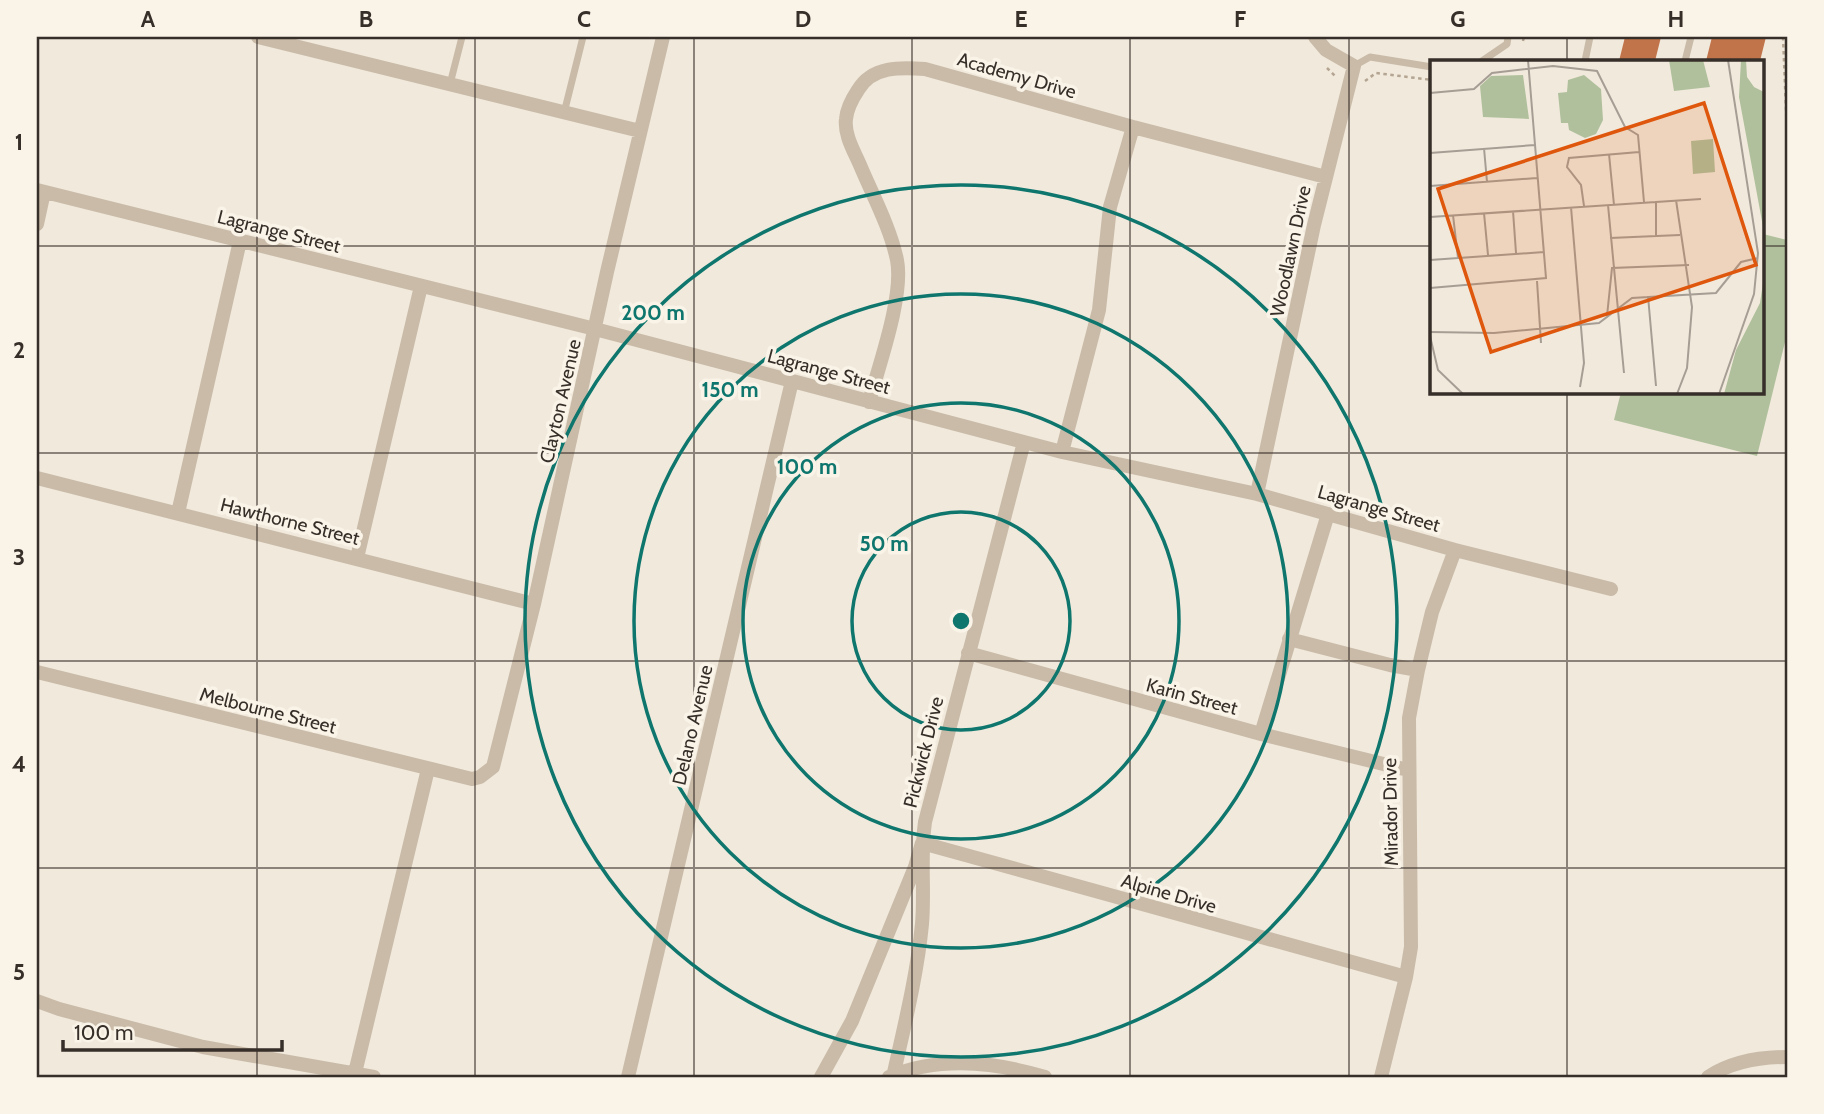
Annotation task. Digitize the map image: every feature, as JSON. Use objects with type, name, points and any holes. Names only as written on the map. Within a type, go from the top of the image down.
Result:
[{"type":"street","points":[[258,37],[640,131]]},
{"type":"street","points":[[318,52],[322,37]]},
{"type":"street","name":"Clayton Avenue","points":[[489,771],[493,767],[534,604],[663,37]]},
{"type":"street","points":[[1315,37],[1326,50],[1354,66]]},
{"type":"street","name":"Academy Drive","points":[[869,402],[892,313],[897,261],[886,226],[849,140],[846,121],[850,102],[861,85],[878,72],[899,66],[925,69],[1326,177]]},
{"type":"street","name":"Woodlawn Drive","points":[[1257,494],[1326,177],[1354,66]]},
{"type":"street","points":[[1062,452],[1099,310],[1110,207],[1133,127]]},
{"type":"street","points":[[37,224],[41,191]]},
{"type":"street","name":"Lagrange Street","points":[[41,191],[595,329],[1062,452],[1257,494],[1455,550],[1611,589]]},
{"type":"street","points":[[178,513],[240,241]]},
{"type":"street","points":[[358,558],[421,286]]},
{"type":"street","name":"Delano Avenue","points":[[628,1077],[792,381]]},
{"type":"street","name":"Pickwick Drive","points":[[892,1077],[916,969],[922,923],[922,843],[925,822],[1024,442]]},
{"type":"street","name":"Hawthorne Street","points":[[37,478],[534,604]]},
{"type":"street","points":[[1261,734],[1328,514]]},
{"type":"street","name":"Mirador Drive","points":[[1381,1077],[1411,947],[1409,718],[1432,612],[1455,550]]},
{"type":"street","points":[[1289,639],[1418,670]]},
{"type":"street","name":"Karin Street","points":[[968,653],[1261,734],[1408,770]]},
{"type":"street","name":"Melbourne Street","points":[[37,672],[472,779],[489,771]]},
{"type":"street","points":[[354,1076],[428,769]]},
{"type":"street","points":[[821,1077],[852,1021],[911,878],[922,843]]},
{"type":"street","name":"Alpine Drive","points":[[922,843],[1406,977]]},
{"type":"street","points":[[37,1001],[203,1047],[354,1076],[374,1077]]},
{"type":"street","points":[[1708,1077],[1732,1065],[1770,1057],[1787,1057]]},
{"type":"street","points":[[892,1077],[929,1066],[953,1063],[1017,1069],[1045,1077]]},
{"type":"lane","points":[[450,85],[462,37]]},
{"type":"lane","points":[[564,113],[583,37]]},
{"type":"lane","points":[[1483,60],[1507,44],[1508,37]]},
{"type":"lane","points":[[1584,60],[1590,37]]},
{"type":"lane","points":[[1685,60],[1691,37]]},
{"type":"lane","points":[[1354,66],[1370,57],[1430,67]]},
{"type":"path","points":[[1783,37],[1787,134]]},
{"type":"path","points":[[1363,85],[1366,79],[1376,73],[1430,80]]},
{"type":"green space","points":[[1764,234],[1787,240],[1787,334],[1757,456],[1614,420],[1620,394],[1764,394]]},
{"type":"building","points":[[1625,37],[1661,37],[1655,60],[1619,60]]},
{"type":"building","points":[[1712,37],[1766,37],[1760,60],[1706,60]]}]
